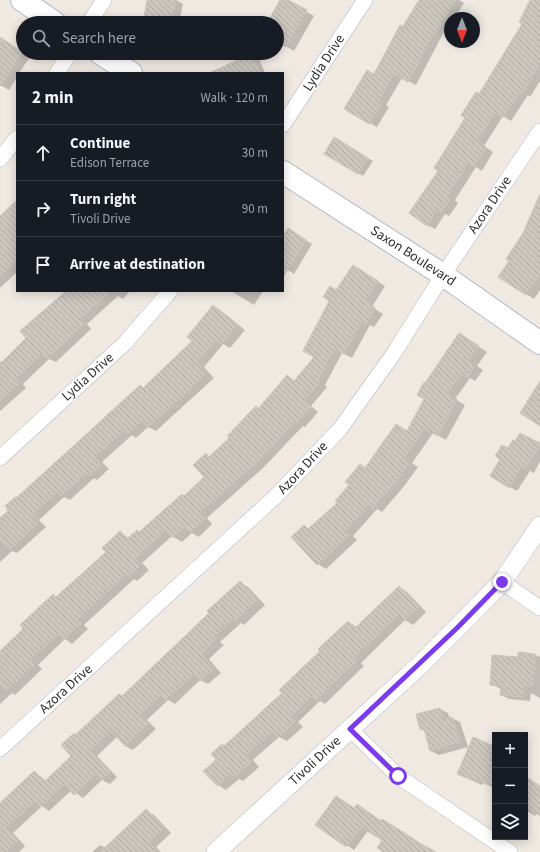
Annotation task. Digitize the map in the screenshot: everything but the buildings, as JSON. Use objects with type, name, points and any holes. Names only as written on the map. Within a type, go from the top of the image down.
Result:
[{"type":"main road","points":[[22,0],[45,16]]},
{"type":"main road","points":[[111,60],[129,72]]},
{"type":"main road","name":"Saxon Boulevard","points":[[284,173],[443,275],[540,343]]},
{"type":"street","points":[[94,16],[104,0]]},
{"type":"street","name":"Lydia Drive","points":[[284,123],[365,0]]},
{"type":"street","points":[[58,72],[65,60]]},
{"type":"street","name":"Azora Drive","points":[[0,749],[275,497],[335,434],[394,353],[443,275],[540,131]]},
{"type":"street","points":[[0,159],[16,139]]},
{"type":"street","name":"Lydia Drive","points":[[0,458],[125,343],[169,292]]},
{"type":"street","name":"Tivoli Drive","points":[[216,852],[452,634],[502,582],[540,526]]},
{"type":"street","points":[[502,582],[540,608]]},
{"type":"street","points":[[350,729],[398,776],[510,852]]},
{"type":"route","points":[[398,776],[350,729],[421,664],[502,582]]}]
